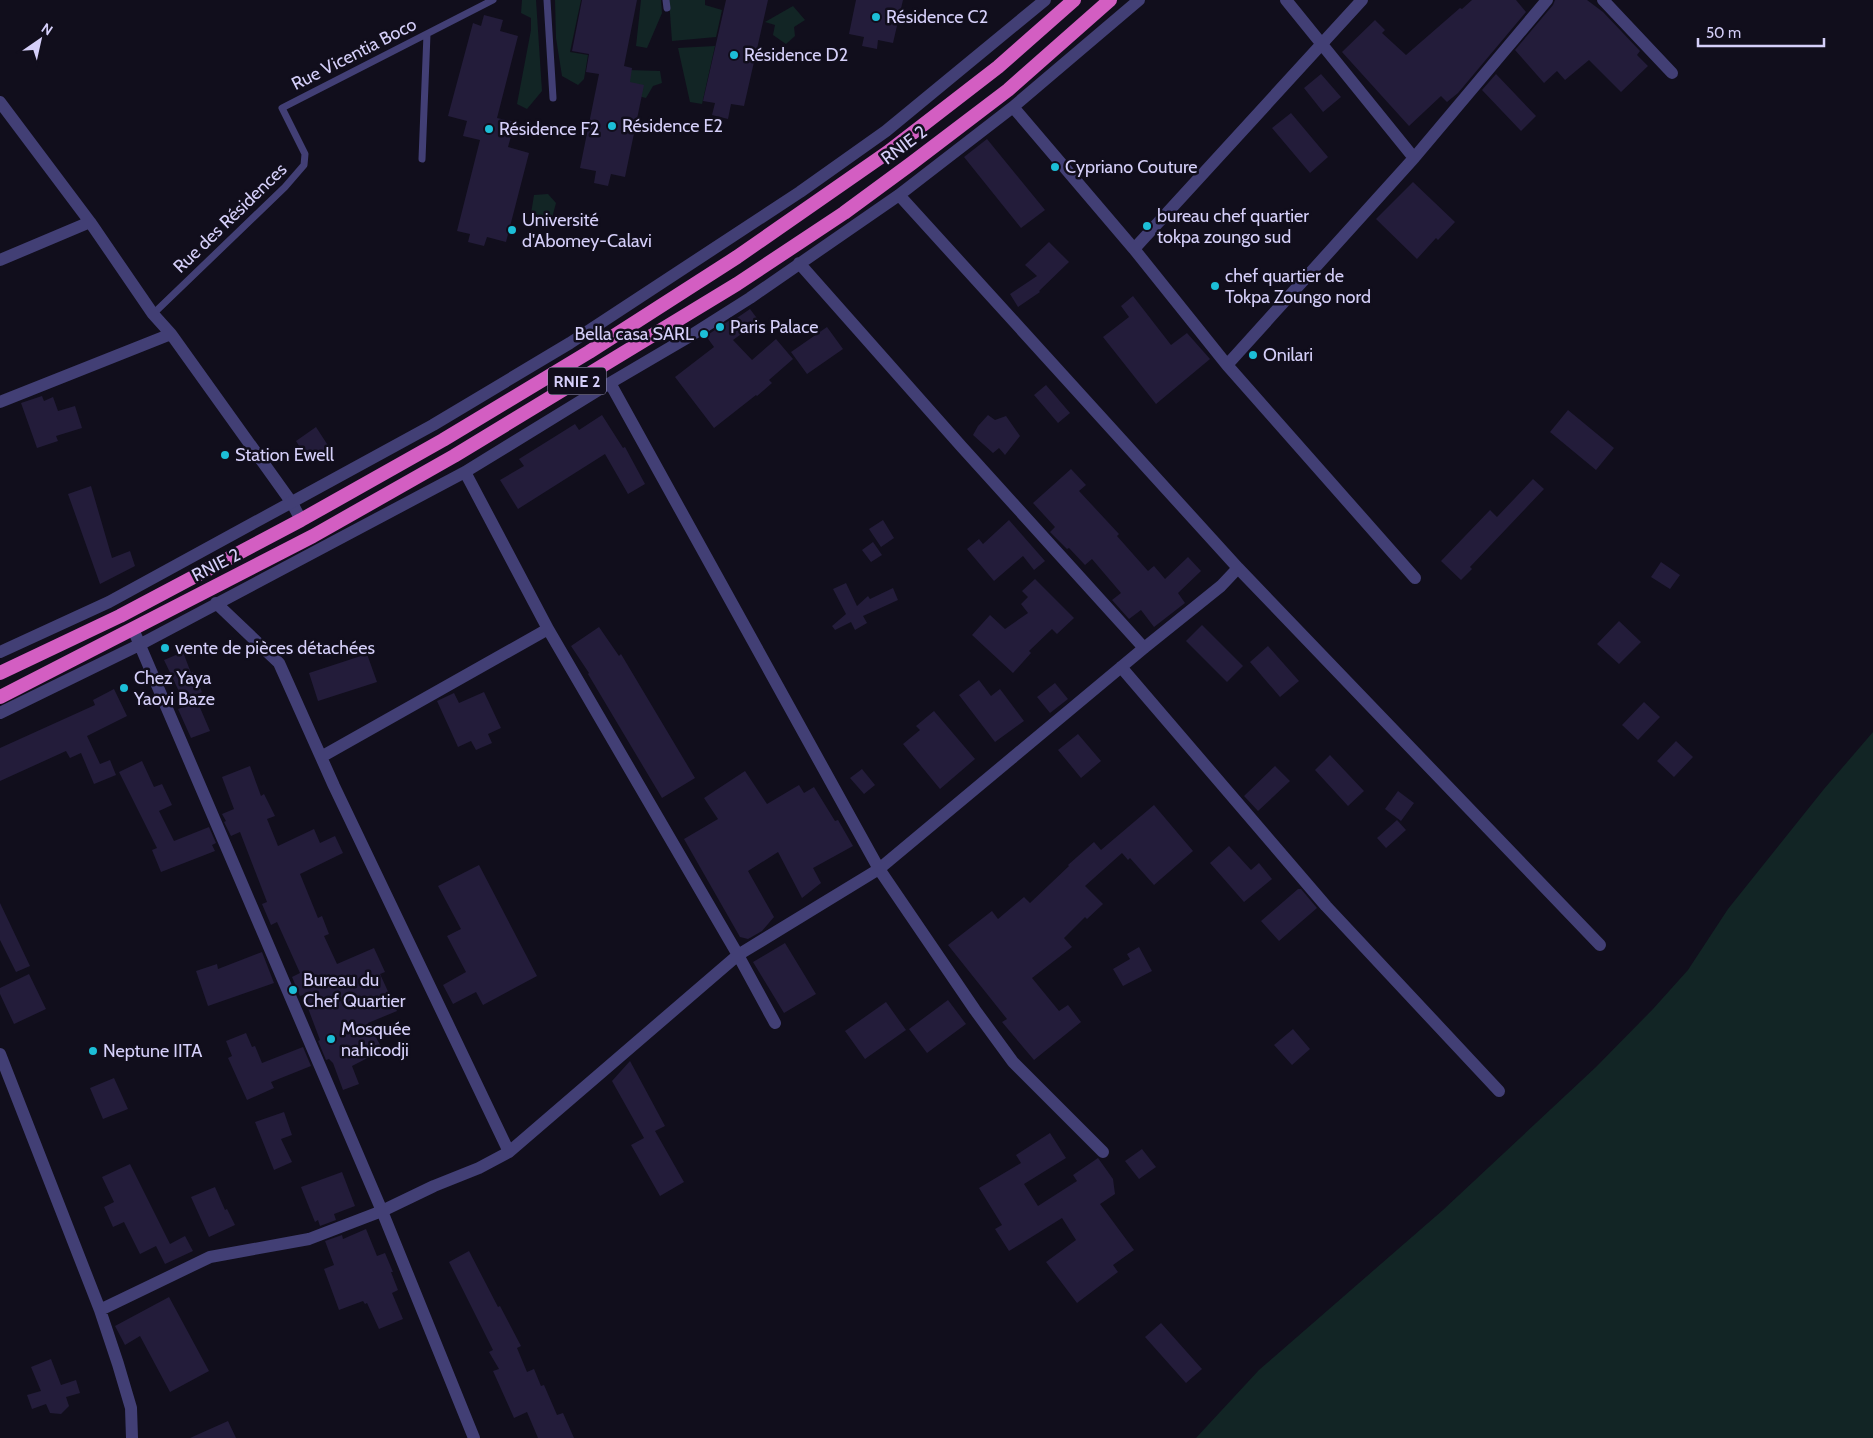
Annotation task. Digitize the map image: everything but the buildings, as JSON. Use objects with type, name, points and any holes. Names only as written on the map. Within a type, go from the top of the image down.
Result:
[{"type":"highway","name":"RNIE 2","points":[[0,673],[120,616],[301,520],[443,440],[589,352],[737,257],[902,141],[998,67],[1074,0]]},
{"type":"highway","name":"RNIE 2","points":[[0,697],[321,532],[454,456],[737,284],[844,213],[1008,90],[1110,0]]},
{"type":"street","points":[[0,652],[109,602],[292,503],[441,420],[570,343],[800,192],[886,131],[1045,0]]},
{"type":"street","points":[[0,713],[140,644],[465,472],[750,298],[899,195],[1013,107],[1139,0]]},
{"type":"street","points":[[1286,0],[1414,158]]},
{"type":"street","points":[[1134,249],[1362,0]]},
{"type":"street","points":[[1227,365],[1414,158],[1547,0]]},
{"type":"street","points":[[1602,0],[1672,73]]},
{"type":"street","points":[[0,102],[90,222],[153,314],[172,334],[292,503],[301,520]]},
{"type":"street","points":[[1013,107],[1134,249],[1227,365],[1415,578]]},
{"type":"street","points":[[899,195],[1238,568],[1600,945]]},
{"type":"street","points":[[0,260],[90,222]]},
{"type":"street","points":[[799,263],[1144,648]]},
{"type":"street","points":[[0,402],[172,334]]},
{"type":"street","points":[[610,383],[879,869],[975,1010],[1013,1062],[1103,1152]]},
{"type":"street","points":[[465,472],[548,629],[738,955],[775,1023]]},
{"type":"street","points":[[100,1310],[210,1256],[309,1239],[382,1211],[434,1186],[479,1168],[509,1152],[738,955],[879,869],[1221,586],[1238,568]]},
{"type":"street","points":[[216,604],[279,663],[321,757],[509,1152]]},
{"type":"street","points":[[133,629],[382,1211],[474,1438]]},
{"type":"street","points":[[321,757],[548,629]]},
{"type":"street","points":[[1121,667],[1326,906],[1499,1091]]},
{"type":"street","points":[[0,1054],[100,1310],[131,1408],[132,1438]]},
{"type":"lane","name":"Rue Vicentia Boco","points":[[282,108],[493,0]]},
{"type":"lane","points":[[547,0],[553,98]]},
{"type":"lane","points":[[666,0],[667,8]]},
{"type":"lane","points":[[422,159],[427,34]]},
{"type":"lane","name":"Rue des Résidences","points":[[153,314],[284,187],[304,165],[305,154],[282,108]]},
{"type":"green space","points":[[522,0],[536,0],[542,91],[527,109],[517,104],[531,30],[531,18],[521,13]]},
{"type":"green space","points":[[555,0],[581,0],[570,52],[588,55],[584,79],[578,85],[562,76],[556,38]]},
{"type":"green space","points":[[641,0],[661,0],[662,13],[647,48],[636,46]]},
{"type":"green space","points":[[669,0],[705,0],[705,5],[722,10],[716,37],[672,41]]},
{"type":"green space","points":[[793,6],[805,20],[794,27],[795,36],[786,44],[773,35],[775,25],[765,22]]},
{"type":"green space","points":[[715,46],[702,104],[690,102],[678,48]]},
{"type":"green space","points":[[628,70],[660,71],[662,83],[653,86],[646,98],[634,95],[628,91]]},
{"type":"green space","points":[[548,194],[556,203],[552,218],[529,226],[534,195]]},
{"type":"green space","points":[[1873,732],[1873,1438],[1196,1438],[1259,1370],[1443,1210],[1596,1067],[1653,1009],[1688,970],[1728,909],[1824,789]]},
{"type":"place","name":"Résidence C2","points":[[876,17]]},
{"type":"place","name":"Résidence D2","points":[[734,55]]},
{"type":"place","name":"Résidence E2","points":[[612,126]]},
{"type":"place","name":"Résidence F2","points":[[489,129]]},
{"type":"place","name":"Cypriano Couture","points":[[1055,167]]},
{"type":"place","name":"bureau chef quartier tokpa zoungo sud","points":[[1147,226]]},
{"type":"place","name":"Université d'Abomey-Calavi","points":[[512,230]]},
{"type":"place","name":"chef quartier de Tokpa Zoungo nord","points":[[1215,286]]},
{"type":"place","name":"Paris Palace","points":[[720,327]]},
{"type":"place","name":"Bella casa SARL","points":[[704,334]]},
{"type":"place","name":"Onilari","points":[[1253,355]]},
{"type":"place","name":"Station Ewell","points":[[225,455]]},
{"type":"place","name":"vente de pièces détachées","points":[[165,648]]},
{"type":"place","name":"Chez Yaya Yaovi Baze","points":[[124,688]]},
{"type":"place","name":"Bureau du Chef Quartier","points":[[293,990]]},
{"type":"place","name":"Mosquée nahicodji","points":[[331,1039]]},
{"type":"place","name":"Neptune IITA","points":[[93,1051]]}]
